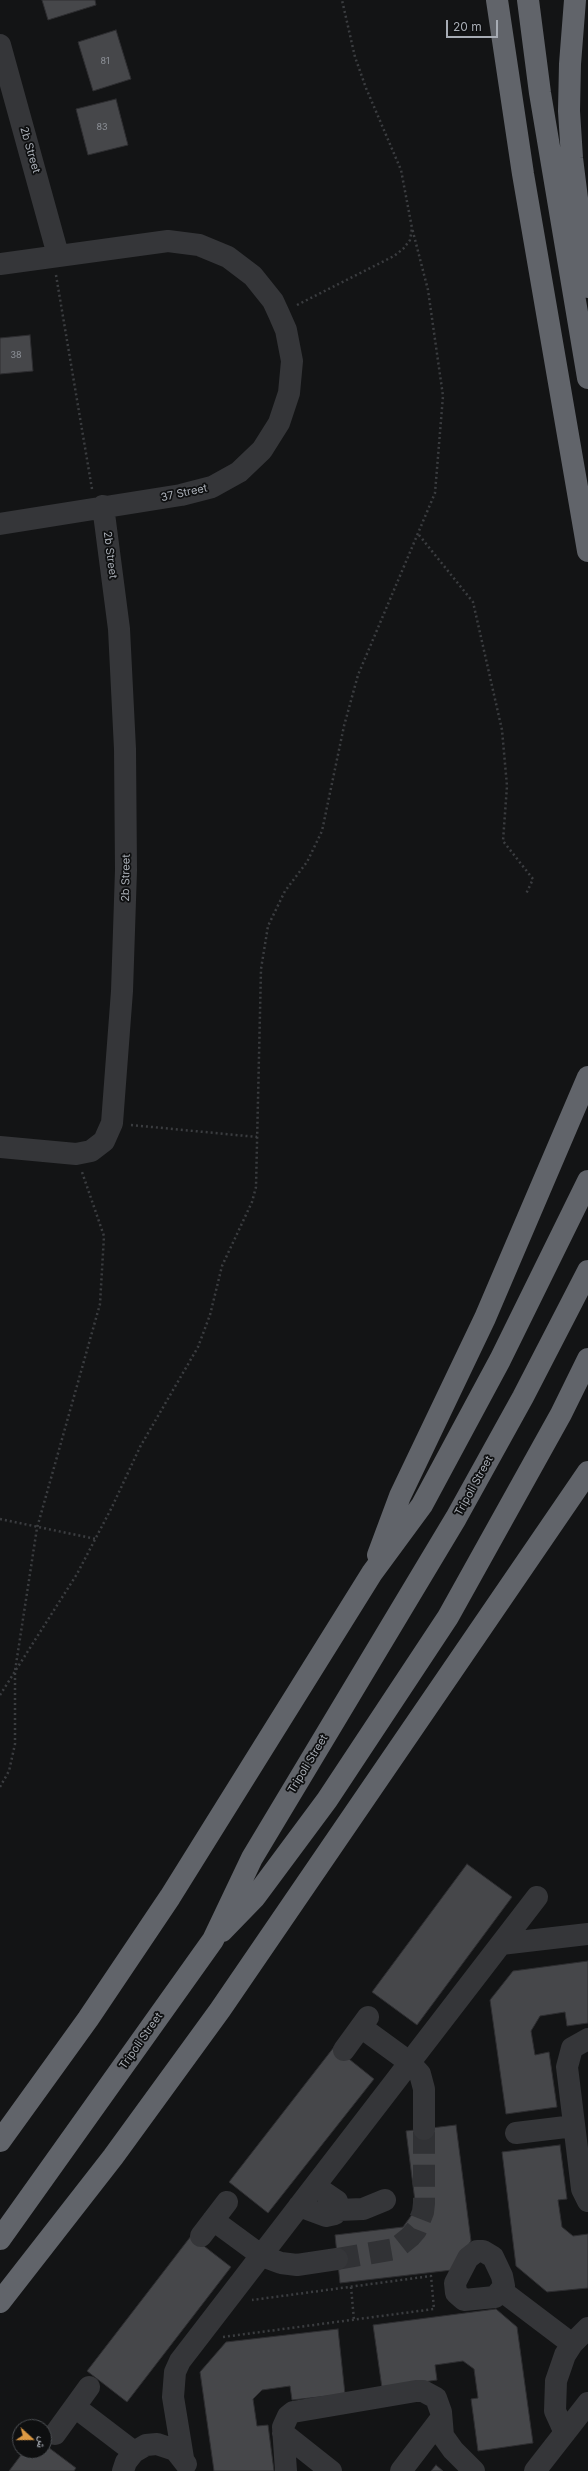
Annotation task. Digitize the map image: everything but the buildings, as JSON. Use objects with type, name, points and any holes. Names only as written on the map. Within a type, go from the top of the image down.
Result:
[{"type":"highway","points":[[497,0],[520,159],[588,551]]},
{"type":"highway","points":[[528,0],[540,93],[588,378]]},
{"type":"highway","points":[[575,0],[570,64],[569,111],[572,158],[588,287]]},
{"type":"highway","points":[[372,1573],[400,1496],[485,1318],[588,1076]]},
{"type":"highway","points":[[0,2141],[88,2019],[170,1896],[372,1573],[422,1505],[500,1360],[588,1181]]},
{"type":"highway","name":"Tripoli Street","points":[[0,2240],[213,1940],[252,1858],[456,1518],[523,1397],[588,1271]]},
{"type":"highway","points":[[213,1940],[255,1897],[275,1871],[383,1718],[448,1617],[561,1414],[588,1358]]},
{"type":"highway","points":[[561,1414],[588,1373]]},
{"type":"highway","points":[[0,2302],[113,2157],[220,2010],[588,1472]]},
{"type":"street","name":"2b Street","points":[[0,45],[55,255]]},
{"type":"street","name":"37 Street","points":[[0,264],[55,255],[168,241],[199,245],[228,257],[253,276],[273,301],[279,314],[286,330],[292,361],[289,393],[279,423],[262,450],[239,472],[212,487],[181,495],[0,524]]},
{"type":"street","name":"2b Street","points":[[0,1147],[76,1154],[91,1152],[104,1141],[112,1123],[122,991],[126,870],[125,749],[119,629],[99,507]]},
{"type":"street","points":[[132,2458],[166,2418],[173,2397],[175,2372],[180,2361],[195,2340],[265,2252],[405,2067],[537,1897]]},
{"type":"street","points":[[501,1944],[588,1934]]},
{"type":"street","points":[[357,2032],[405,2067],[415,2067],[423,2081],[424,2129]]},
{"type":"street","points":[[586,2042],[572,2048],[567,2060],[582,2189],[588,2201]]},
{"type":"street","points":[[516,2133],[574,2126]]},
{"type":"street","points":[[315,2186],[337,2201],[338,2210]]},
{"type":"street","points":[[300,2206],[331,2217],[338,2210],[362,2209],[385,2200]]},
{"type":"street","points":[[215,2217],[281,2263],[297,2265],[337,2259]]},
{"type":"street","points":[[502,2291],[518,2301],[572,2344]]},
{"type":"street","points":[[565,2433],[557,2419],[554,2403],[560,2368],[572,2344],[588,2328]]},
{"type":"street","points":[[55,2434],[89,2387]]},
{"type":"street","points":[[286,2471],[283,2427],[288,2416],[299,2410],[416,2390],[430,2394],[436,2398],[440,2405],[442,2432],[447,2444],[474,2471]]},
{"type":"street","points":[[173,2397],[185,2464]]},
{"type":"street","points":[[535,2471],[588,2403]]},
{"type":"street","points":[[72,2411],[132,2458]]},
{"type":"street","points":[[401,2471],[440,2420]]},
{"type":"street","points":[[283,2433],[331,2471]]},
{"type":"street","points":[[132,2458],[166,2446],[185,2464]]},
{"type":"path","points":[[0,1695],[77,1574],[96,1539],[140,1447],[192,1358],[205,1331],[222,1266],[252,1202],[256,1187],[261,969],[268,926],[282,897],[307,862],[322,831],[344,726],[358,675],[435,493],[443,396],[428,290],[412,228],[401,170],[366,88],[356,57],[342,0]]},
{"type":"path","points":[[279,314],[394,256],[403,249],[410,240],[412,228]]},
{"type":"path","points":[[55,255],[99,507]]},
{"type":"path","points":[[418,535],[473,602],[502,730],[508,786],[503,841],[533,879],[526,894]]},
{"type":"path","points":[[112,1123],[257,1137]]},
{"type":"path","points":[[0,1787],[9,1771],[15,1744],[15,1671],[37,1528],[100,1304],[104,1236],[76,1154]]},
{"type":"path","points":[[0,1519],[37,1528],[96,1539]]},
{"type":"path","points":[[195,2340],[434,2309],[430,2276],[224,2303]]},
{"type":"path","points":[[351,2287],[354,2320]]},
{"type":"tunnel","points":[[337,2259],[395,2249],[416,2230],[423,2212],[424,2203],[424,2129]]}]
